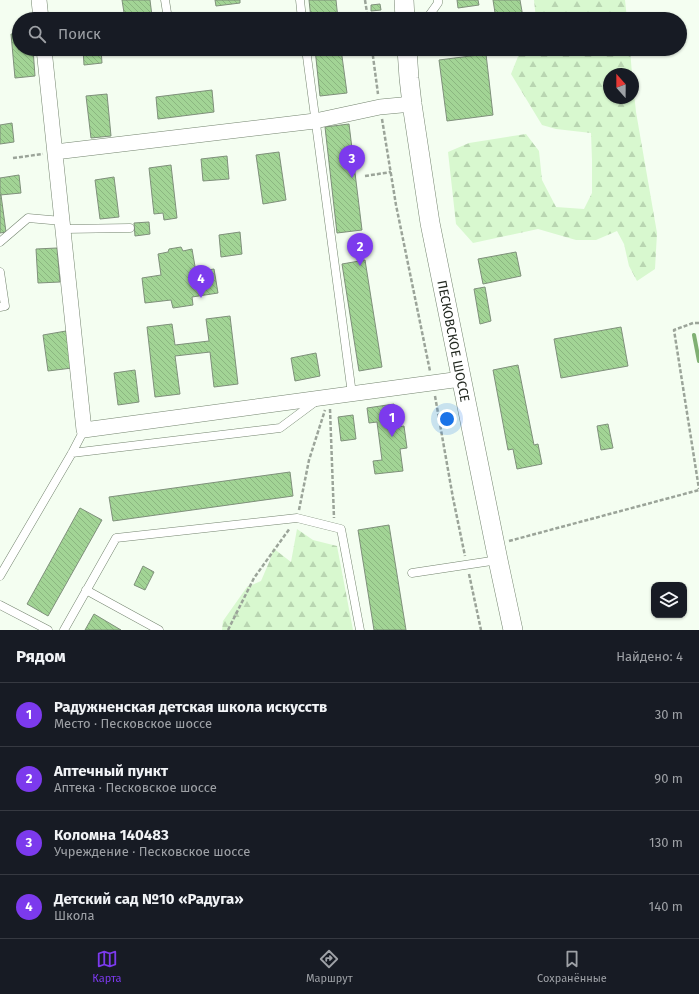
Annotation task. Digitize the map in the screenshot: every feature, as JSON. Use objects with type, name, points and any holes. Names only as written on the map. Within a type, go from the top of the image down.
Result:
[{"type":"street","points":[[39,0],[40,12]]},
{"type":"street","points":[[404,0],[405,12]]},
{"type":"street","points":[[45,56],[84,430],[461,379]]},
{"type":"street","name":"ПЕСКОВСКОЕ ШОССЕ","points":[[407,56],[412,104],[430,223],[513,630]]},
{"type":"street","points":[[55,152],[315,121],[380,107],[412,104]]},
{"type":"lane","points":[[165,0],[167,12]]},
{"type":"lane","points":[[300,0],[301,12]]},
{"type":"lane","points":[[431,12],[438,0]]},
{"type":"lane","points":[[307,56],[352,394]]},
{"type":"lane","points":[[0,242],[28,218],[63,225],[130,228]]},
{"type":"lane","points":[[0,272],[5,306],[0,307]]},
{"type":"lane","points":[[72,453],[280,428],[324,397]]},
{"type":"lane","points":[[0,576],[84,430]]},
{"type":"lane","points":[[64,630],[116,538],[297,518],[342,529],[360,630]]},
{"type":"lane","points":[[412,573],[467,565],[496,552]]},
{"type":"lane","points":[[86,590],[159,630]]},
{"type":"lane","points":[[0,605],[48,630]]},
{"type":"path","points":[[365,0],[367,12]]},
{"type":"path","points":[[373,56],[396,205],[432,383],[453,498],[481,630]]},
{"type":"path","points":[[13,158],[55,152]]},
{"type":"path","points":[[365,176],[391,172]]},
{"type":"path","points":[[496,552],[699,490],[674,330],[693,323],[699,323]]},
{"type":"path","points":[[228,630],[254,578],[297,518],[324,397]]},
{"type":"path","points":[[324,397],[334,527]]},
{"type":"green space","points":[[534,0],[625,0],[626,12],[535,12]]},
{"type":"green space","points":[[518,56],[631,56],[632,68],[603,68],[603,104],[635,104],[657,233],[655,269],[637,281],[629,266],[624,244],[617,231],[596,240],[576,240],[538,229],[473,243],[456,224],[448,152],[469,143],[526,134],[539,151],[542,180],[556,207],[584,209],[592,193],[591,133],[556,129],[542,125],[511,74]]},
{"type":"green space","points":[[297,529],[313,540],[337,546],[353,630],[222,630],[223,621],[247,587],[261,581],[270,560],[273,548],[291,562]]},
{"type":"building","points":[[122,0],[150,0],[152,12],[124,12]]},
{"type":"building","points":[[215,0],[240,0],[240,3],[216,6]]},
{"type":"building","points":[[309,0],[336,0],[337,12],[310,12]]},
{"type":"building","points":[[457,0],[478,0],[479,5],[458,8]]},
{"type":"building","points":[[493,0],[520,0],[522,12],[495,12]]},
{"type":"building","points":[[380,4],[381,10],[371,11],[371,5]]},
{"type":"building","points":[[13,56],[34,56],[35,76],[15,78]]},
{"type":"building","points":[[83,56],[102,56],[102,63],[84,65]]},
{"type":"building","points":[[316,56],[342,56],[347,93],[320,96]]},
{"type":"building","points":[[470,56],[486,56],[493,115],[447,121],[439,60]]},
{"type":"building","points":[[212,90],[214,112],[158,119],[156,97]]},
{"type":"building","points":[[107,94],[111,136],[91,138],[86,96]]},
{"type":"building","points":[[12,123],[14,142],[0,144],[0,125]]},
{"type":"building","points":[[349,124],[362,230],[337,233],[325,127]]},
{"type":"building","points":[[279,152],[286,200],[263,204],[256,155]]},
{"type":"building","points":[[227,156],[229,179],[203,181],[201,159]]},
{"type":"building","points":[[171,165],[177,218],[164,220],[163,213],[154,214],[149,168]]},
{"type":"building","points":[[19,175],[21,193],[0,195],[0,178]]},
{"type":"building","points":[[114,177],[119,217],[100,219],[95,180]]},
{"type":"building","points":[[0,195],[6,232],[0,233]]},
{"type":"building","points":[[149,222],[150,234],[135,236],[134,223]]},
{"type":"building","points":[[240,232],[242,254],[221,257],[219,235]]},
{"type":"building","points":[[181,247],[183,251],[192,249],[196,272],[214,269],[218,293],[192,297],[193,305],[173,308],[171,300],[145,303],[142,278],[161,275],[158,254],[168,252],[169,249]]},
{"type":"building","points":[[57,248],[60,282],[38,283],[36,249]]},
{"type":"building","points":[[516,252],[521,276],[483,284],[478,259]]},
{"type":"building","points":[[365,260],[382,367],[359,371],[342,264]]},
{"type":"building","points":[[485,287],[491,321],[480,324],[474,289]]},
{"type":"building","points":[[230,316],[238,384],[214,387],[210,352],[175,356],[180,394],[155,397],[147,327],[172,324],[175,345],[209,341],[206,319]]},
{"type":"building","points":[[621,327],[628,366],[561,378],[554,339]]},
{"type":"building","points":[[66,331],[72,368],[48,371],[43,335]]},
{"type":"building","points":[[316,353],[320,376],[295,381],[291,358]]},
{"type":"building","points":[[518,365],[534,445],[538,444],[542,464],[517,469],[513,449],[508,450],[493,370]]},
{"type":"building","points":[[135,370],[139,402],[118,405],[114,373]]},
{"type":"building","points":[[394,404],[397,427],[404,426],[407,448],[400,449],[403,471],[375,474],[373,461],[382,460],[377,422],[369,423],[367,408]]},
{"type":"building","points":[[353,415],[356,439],[341,441],[338,417]]},
{"type":"building","points":[[608,424],[613,448],[601,450],[597,426]]},
{"type":"building","points":[[290,472],[293,496],[113,521],[109,497]]},
{"type":"building","points":[[80,508],[102,520],[48,616],[27,604]]},
{"type":"building","points":[[389,525],[406,630],[374,630],[358,530]]},
{"type":"building","points":[[143,566],[154,572],[145,590],[134,585]]},
{"type":"building","points":[[94,614],[121,630],[85,630]]},
{"type":"waterway","points":[[694,335],[699,361]]},
{"type":"place","name":"Коломна 140483","points":[[352,178]]},
{"type":"place","name":"Аптечный пункт","points":[[360,266]]},
{"type":"place","name":"Детский сад №10 «Радуга»","points":[[201,298]]},
{"type":"place","name":"Радужненская детская школа искусств","points":[[392,437]]}]
